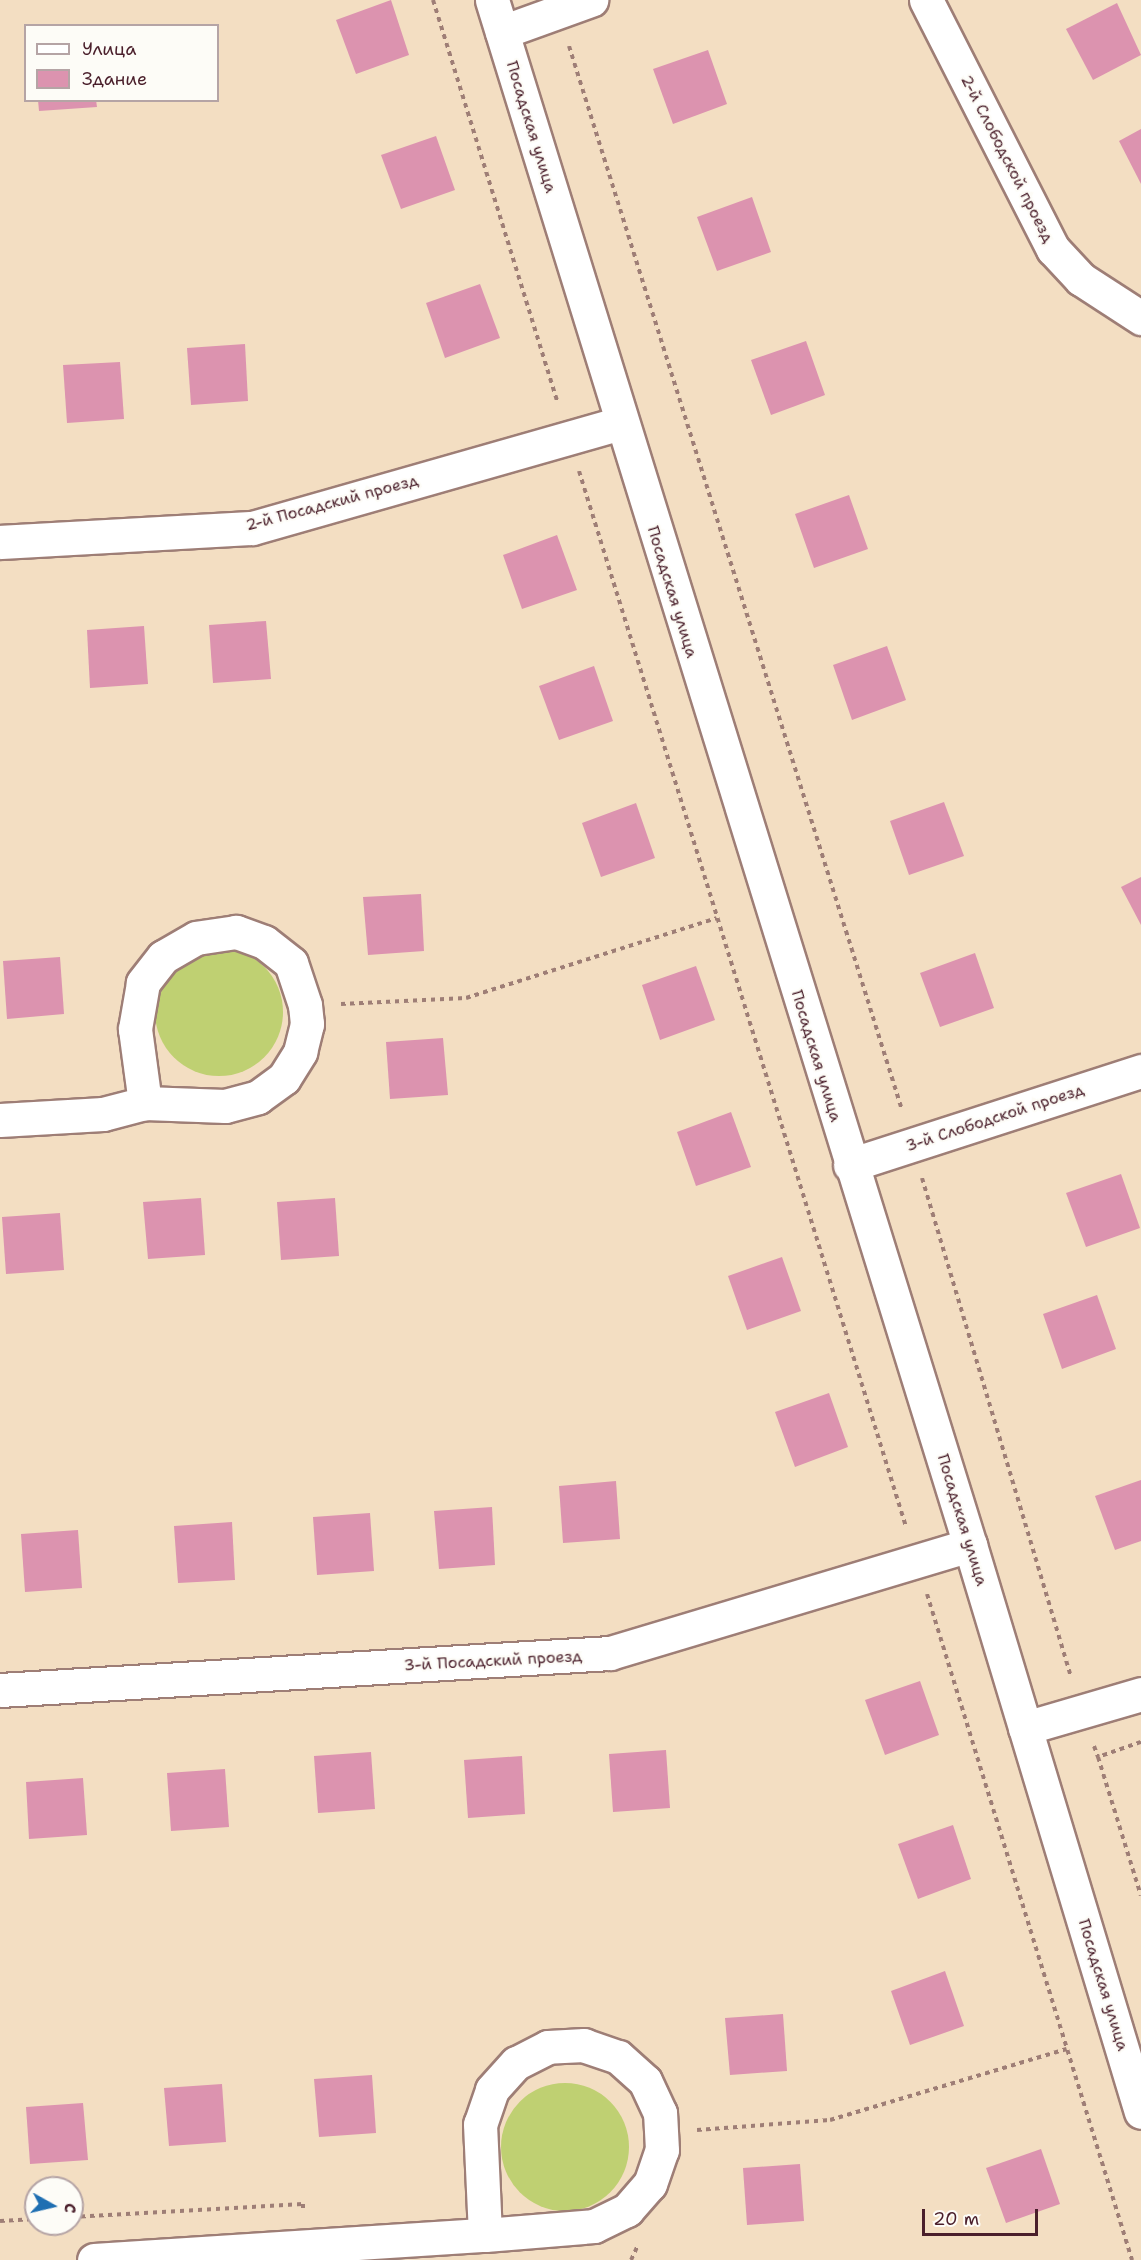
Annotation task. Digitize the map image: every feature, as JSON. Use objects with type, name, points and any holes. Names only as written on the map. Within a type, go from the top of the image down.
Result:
[{"type":"street","name":"Посадская улица","points":[[492,0],[620,423],[970,1545],[1141,2112]]},
{"type":"street","points":[[502,32],[591,0]]},
{"type":"street","name":"2-й Слободской проезд","points":[[926,0],[1053,249],[1081,279],[1141,318]]},
{"type":"street","name":"2-й Посадский проезд","points":[[0,542],[252,528],[620,423]]},
{"type":"street","points":[[0,1120],[103,1114],[145,1103],[225,1106],[258,1097],[284,1078],[300,1052],[307,1024],[305,1005],[291,963],[264,942],[236,932],[196,938],[163,957],[143,983],[135,1029],[145,1103]]},
{"type":"street","name":"3-й Слободской проезд","points":[[850,1166],[1141,1071]]},
{"type":"street","name":"3-й Посадский проезд","points":[[0,1690],[610,1653],[970,1545]]},
{"type":"street","points":[[1025,1728],[1141,1694]]},
{"type":"street","points":[[94,2260],[485,2235],[594,2226],[627,2211],[650,2184],[662,2150],[660,2114],[645,2081],[618,2057],[584,2045],[548,2047],[516,2063],[492,2090],[480,2124],[485,2235]]},
{"type":"path","points":[[433,0],[1132,2260]]},
{"type":"path","points":[[558,12],[912,1144],[1081,1713],[1098,1757],[1141,1896]]},
{"type":"path","points":[[305,1005],[466,998],[717,918]]},
{"type":"path","points":[[1098,1757],[1141,1742]]},
{"type":"path","points":[[661,2133],[830,2120],[1066,2049]]},
{"type":"path","points":[[0,2221],[24,2220]]},
{"type":"green space","points":[[219,948],[243,953],[264,967],[278,988],[283,1012],[278,1036],[264,1057],[243,1071],[219,1076],[195,1071],[174,1057],[160,1036],[155,1012],[160,988],[174,967],[195,953]]},
{"type":"green space","points":[[565,2083],[589,2088],[610,2102],[624,2123],[629,2147],[624,2171],[610,2192],[589,2206],[565,2211],[541,2206],[520,2192],[506,2171],[501,2147],[506,2123],[520,2102],[541,2088]]},
{"type":"building","points":[[391,0],[409,55],[356,74],[336,20]]},
{"type":"building","points":[[1117,3],[1141,55],[1093,80],[1066,29]]},
{"type":"building","points":[[708,50],[727,104],[673,124],[653,69]]},
{"type":"building","points":[[38,102],[96,102],[97,107],[39,111]]},
{"type":"building","points":[[1141,129],[1141,184],[1119,141]]},
{"type":"building","points":[[436,136],[455,190],[401,209],[381,155]]},
{"type":"building","points":[[752,197],[771,252],[717,271],[697,217]]},
{"type":"building","points":[[480,284],[500,338],[445,358],[426,303]]},
{"type":"building","points":[[806,341],[825,395],[771,415],[751,360]]},
{"type":"building","points":[[245,344],[248,401],[191,405],[187,348]]},
{"type":"building","points":[[120,362],[124,419],[67,423],[63,365]]},
{"type":"building","points":[[849,495],[868,549],[814,568],[795,514]]},
{"type":"building","points":[[557,535],[577,590],[522,609],[503,555]]},
{"type":"building","points":[[266,621],[271,679],[213,683],[209,625]]},
{"type":"building","points":[[144,626],[148,684],[90,688],[87,630]]},
{"type":"building","points":[[887,646],[906,700],[852,720],[833,665]]},
{"type":"building","points":[[594,666],[613,721],[559,740],[539,686]]},
{"type":"building","points":[[944,802],[964,856],[909,875],[890,821]]},
{"type":"building","points":[[636,803],[655,858],[601,877],[582,823]]},
{"type":"building","points":[[1141,877],[1141,925],[1121,887]]},
{"type":"building","points":[[421,894],[424,951],[368,955],[363,897]]},
{"type":"building","points":[[975,953],[994,1008],[940,1027],[920,973]]},
{"type":"building","points":[[60,957],[64,1014],[7,1019],[3,961]]},
{"type":"building","points":[[696,966],[715,1020],[660,1040],[642,985]]},
{"type":"building","points":[[443,1038],[448,1095],[390,1099],[386,1042]]},
{"type":"building","points":[[731,1112],[751,1167],[696,1186],[677,1132]]},
{"type":"building","points":[[1121,1174],[1140,1228],[1086,1247],[1066,1193]]},
{"type":"building","points":[[201,1198],[205,1255],[148,1259],[143,1202]]},
{"type":"building","points":[[335,1198],[339,1256],[281,1260],[277,1202]]},
{"type":"building","points":[[60,1213],[64,1270],[6,1274],[2,1217]]},
{"type":"building","points":[[782,1257],[801,1311],[747,1330],[728,1276]]},
{"type":"building","points":[[1097,1295],[1116,1349],[1062,1369],[1043,1314]]},
{"type":"building","points":[[829,1393],[848,1447],[795,1467],[775,1412]]},
{"type":"building","points":[[1141,1480],[1141,1541],[1115,1550],[1095,1496]]},
{"type":"building","points":[[616,1481],[620,1539],[563,1543],[559,1486]]},
{"type":"building","points":[[492,1507],[495,1565],[439,1569],[434,1511]]},
{"type":"building","points":[[370,1513],[374,1571],[317,1575],[313,1517]]},
{"type":"building","points":[[232,1522],[235,1580],[178,1583],[174,1526]]},
{"type":"building","points":[[78,1530],[82,1588],[25,1592],[21,1534]]},
{"type":"building","points":[[920,1681],[939,1735],[885,1755],[865,1700]]},
{"type":"building","points":[[666,1750],[670,1808],[613,1812],[609,1754]]},
{"type":"building","points":[[371,1752],[375,1809],[318,1813],[314,1756]]},
{"type":"building","points":[[522,1756],[525,1814],[468,1818],[464,1760]]},
{"type":"building","points":[[225,1769],[229,1827],[171,1831],[167,1773]]},
{"type":"building","points":[[83,1778],[87,1835],[29,1839],[26,1782]]},
{"type":"building","points":[[953,1825],[971,1879],[918,1899],[898,1844]]},
{"type":"building","points":[[945,1971],[964,2026],[910,2045],[891,1991]]},
{"type":"building","points":[[783,2014],[787,2071],[730,2075],[725,2018]]},
{"type":"building","points":[[372,2075],[376,2133],[319,2137],[314,2079]]},
{"type":"building","points":[[222,2084],[226,2142],[169,2146],[164,2088]]},
{"type":"building","points":[[83,2103],[88,2160],[30,2164],[26,2107]]},
{"type":"building","points":[[1041,2149],[1060,2204],[1006,2223],[986,2168]]},
{"type":"building","points":[[800,2164],[804,2221],[747,2225],[743,2168]]}]
